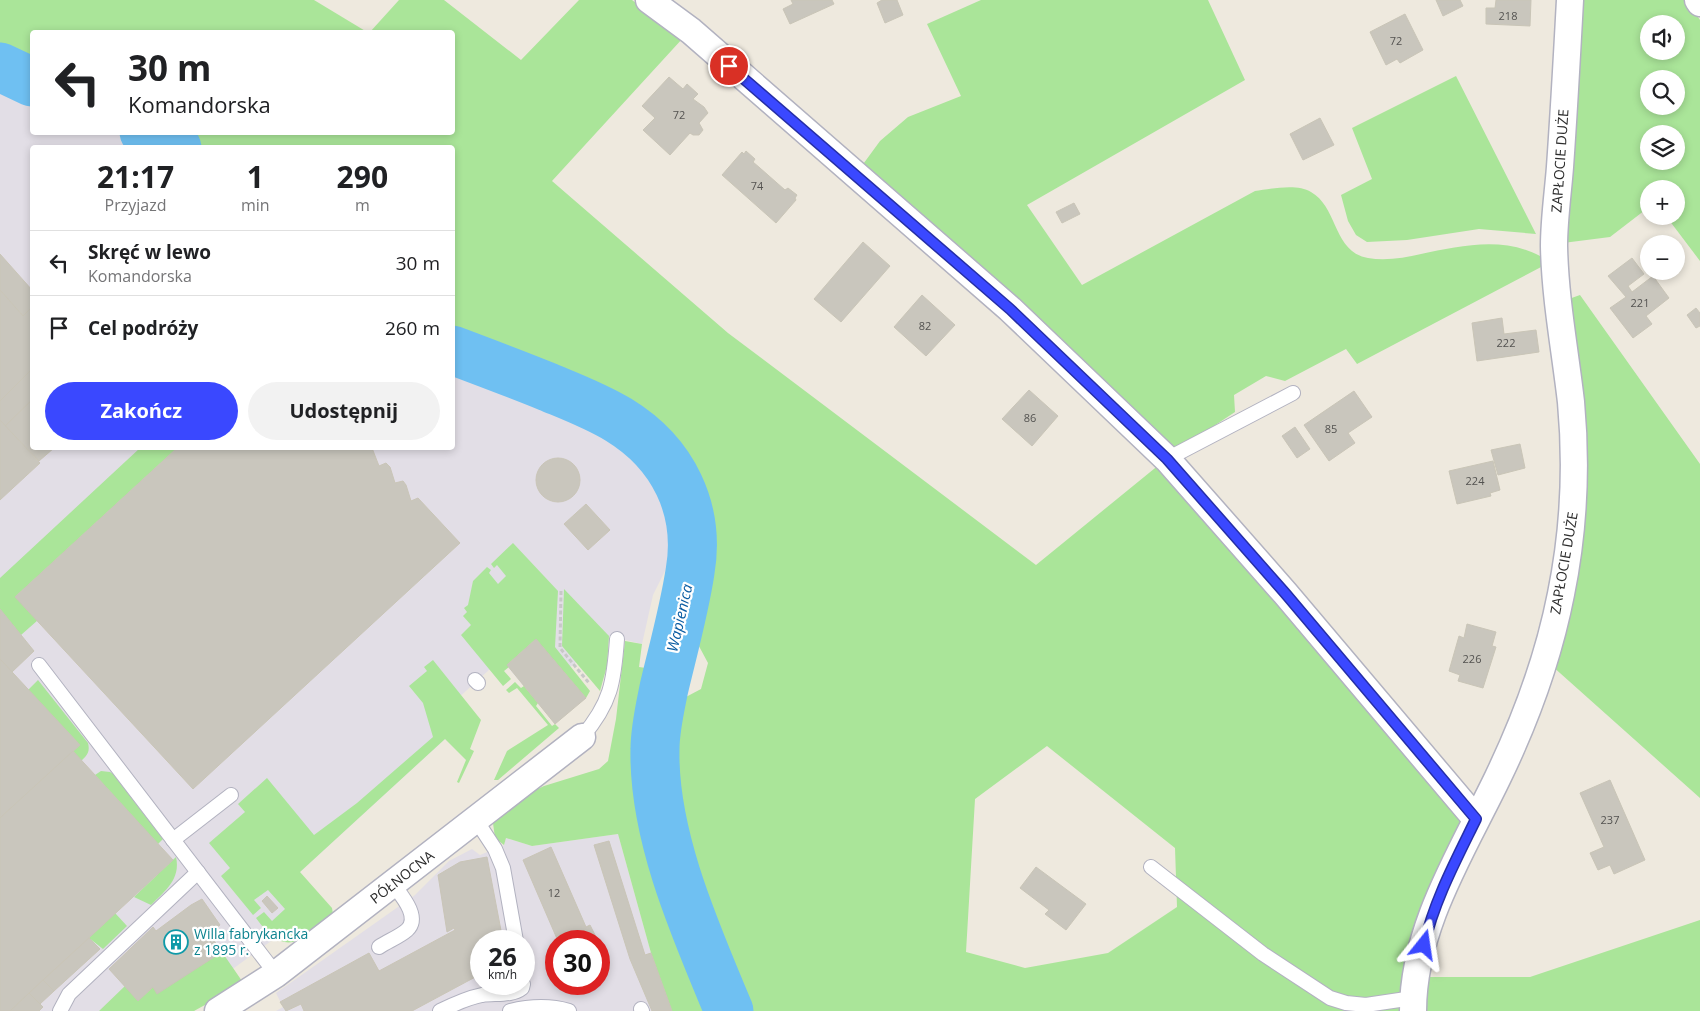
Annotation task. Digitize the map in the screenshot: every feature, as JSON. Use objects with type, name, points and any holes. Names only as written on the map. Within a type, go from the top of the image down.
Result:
[{"type":"street","points":[[649,0],[691,31],[1010,309],[1167,459],[1285,593],[1476,819]]},
{"type":"street","name":"ZAPŁOCIE DUŻE","points":[[1413,1005],[1428,926],[1442,891],[1498,777],[1526,712],[1561,597],[1570,546],[1575,497],[1575,463],[1571,402],[1558,300],[1554,244],[1570,0]]},
{"type":"street","name":"PÓŁNOCNA","points":[[218,1011],[276,974],[582,737]]},
{"type":"lane","points":[[1167,459],[1293,393]]},
{"type":"lane","points":[[582,737],[597,719],[605,703],[616,663],[618,639]]},
{"type":"lane","points":[[39,664],[276,974]]},
{"type":"lane","points":[[173,840],[231,795]]},
{"type":"lane","points":[[476,820],[495,849],[503,868],[514,930]]},
{"type":"lane","points":[[1151,867],[1263,954],[1330,998],[1346,1003],[1366,1005],[1413,1005]]},
{"type":"lane","points":[[60,1011],[69,994],[198,872]]},
{"type":"lane","points":[[379,947],[407,930],[410,925],[410,909],[392,884]]},
{"type":"lane","points":[[440,1011],[463,1000],[490,995]]},
{"type":"lane","points":[[510,1011],[526,1007],[553,1006],[569,1011]]},
{"type":"path","points":[[561,590],[560,648],[605,703]]},
{"type":"shaded area","points":[[0,79],[30,92],[30,135],[127,135],[152,145],[30,145],[30,450],[455,450],[455,360],[582,408],[611,424],[639,447],[670,485],[677,508],[682,555],[667,567],[653,595],[642,644],[609,636],[564,672],[586,698],[555,724],[501,659],[432,722],[446,738],[300,872],[278,936],[175,1011],[0,1011]]},
{"type":"shaded area","points":[[618,834],[651,953],[672,1011],[276,1011],[283,1007],[276,993],[415,895],[449,861],[472,849],[480,855],[504,845],[506,838],[532,846]]},
{"type":"green space","points":[[0,0],[314,0],[364,30],[30,30],[30,73],[0,59]]},
{"type":"green space","points":[[399,0],[444,0],[521,60],[579,0],[632,0],[683,38],[552,181],[728,333],[1036,565],[1160,464],[1465,821],[1402,1011],[745,1011],[716,929],[692,881],[673,821],[670,778],[675,714],[684,698],[701,689],[708,663],[693,635],[703,534],[697,495],[680,461],[658,434],[617,406],[455,342],[455,145],[186,145],[164,135],[455,135],[455,30],[372,30]],"holes":[[[1047,746],[1175,848],[1177,907],[1108,953],[1025,968],[966,952],[975,799]]]},
{"type":"green space","points":[[981,0],[1208,0],[1245,80],[1027,205],[1082,285],[1255,191],[1283,187],[1305,189],[1320,199],[1348,247],[1357,254],[1368,258],[1394,259],[1450,248],[1496,244],[1526,250],[1540,256],[1543,266],[1357,364],[1346,349],[1285,381],[1266,376],[1234,395],[1235,412],[1182,447],[1168,447],[861,167],[880,141],[908,117],[961,96],[927,24]]},
{"type":"green space","points":[[1578,0],[1686,0],[1700,20],[1700,261],[1685,241],[1685,235],[1680,235],[1673,225],[1685,225],[1685,180],[1640,180],[1640,214],[1610,237],[1563,243]]},
{"type":"green space","points":[[1456,76],[1536,234],[1479,229],[1407,240],[1367,242],[1356,235],[1348,221],[1341,195],[1372,179],[1352,128]]},
{"type":"green space","points":[[1580,295],[1700,464],[1700,798],[1551,665],[1570,599],[1566,300]]},
{"type":"green space","points":[[138,450],[175,450],[16,596],[38,620],[21,635],[0,609],[0,578]]},
{"type":"green space","points":[[513,543],[558,591],[555,647],[590,691],[586,698],[536,639],[507,665],[509,667],[504,671],[511,679],[503,686],[461,635],[471,625],[463,616],[467,612],[464,608],[468,605],[473,581],[487,567],[491,570],[489,573],[498,584],[506,576],[497,565],[494,568],[491,564]]},
{"type":"green space","points":[[564,589],[609,636],[607,666],[600,691],[562,646]]},
{"type":"green space","points":[[625,641],[642,644],[639,667],[653,669],[637,777],[641,808],[715,1011],[672,1011],[651,953],[618,834],[532,846],[506,838],[504,845],[495,838],[493,823],[521,797],[544,786],[599,769],[608,761],[616,719]]},
{"type":"green space","points":[[433,660],[481,720],[470,749],[474,751],[459,783],[457,782],[466,760],[445,739],[300,872],[332,908],[333,914],[303,938],[286,942],[277,939],[256,918],[264,912],[272,921],[285,909],[268,890],[254,900],[261,908],[253,915],[221,876],[230,868],[209,843],[245,812],[238,804],[267,778],[314,835],[357,803],[433,737],[423,703],[409,686],[427,671],[424,667]]},
{"type":"green space","points":[[38,680],[88,743],[88,753],[81,761],[73,751],[80,745],[28,690]]},
{"type":"green space","points":[[515,682],[521,688],[524,686],[538,703],[536,706],[552,726],[555,724],[559,728],[498,780],[494,780],[507,751],[548,725],[517,688],[509,693],[506,690]]},
{"type":"green space","points":[[101,771],[113,774],[163,839],[158,844],[95,775]]},
{"type":"green space","points":[[176,857],[176,872],[171,884],[151,905],[134,897]]},
{"type":"green space","points":[[115,913],[127,926],[103,949],[89,938]]},
{"type":"green space","points":[[1700,920],[1700,1011],[1422,1011],[1426,977],[1530,977]]},
{"type":"green space","points":[[222,952],[242,981],[241,985],[194,1011],[99,1011],[125,986],[138,1001],[153,987],[157,993]]},
{"type":"building","points":[[791,0],[832,0],[834,4],[790,24],[783,9],[793,4]]},
{"type":"building","points":[[882,0],[897,0],[903,15],[885,23],[877,3]]},
{"type":"building","points":[[1436,0],[1460,0],[1463,6],[1443,16]]},
{"type":"building","points":[[1496,0],[1531,0],[1530,26],[1486,24],[1486,8],[1495,8]]},
{"type":"building","points":[[1405,14],[1423,50],[1400,63],[1397,59],[1386,65],[1370,32]]},
{"type":"building","points":[[669,77],[683,89],[687,84],[698,94],[693,99],[704,107],[708,113],[699,123],[703,130],[699,135],[690,133],[670,155],[643,130],[655,118],[642,106]]},
{"type":"building","points":[[1320,118],[1334,145],[1303,160],[1290,134]]},
{"type":"building","points":[[746,151],[755,159],[753,162],[785,190],[788,188],[797,195],[796,200],[776,223],[722,175],[742,152],[744,154]]},
{"type":"building","points":[[1074,203],[1080,214],[1062,223],[1056,212]]},
{"type":"building","points":[[863,242],[890,266],[841,322],[814,299]]},
{"type":"building","points":[[0,254],[30,288],[30,309],[23,316],[0,290]]},
{"type":"building","points":[[1632,258],[1640,269],[1640,277],[1628,286],[1632,292],[1648,280],[1656,280],[1669,298],[1646,316],[1652,324],[1633,338],[1610,308],[1626,297],[1608,276]]},
{"type":"building","points":[[0,290],[23,316],[30,309],[30,371],[0,401]]},
{"type":"building","points":[[922,295],[955,325],[926,356],[894,327]]},
{"type":"building","points":[[1696,308],[1700,313],[1700,326],[1696,328],[1687,315]]},
{"type":"building","points":[[1502,318],[1504,334],[1536,330],[1539,352],[1477,361],[1472,323]]},
{"type":"building","points":[[30,371],[30,402],[5,426],[0,420],[0,401]]},
{"type":"building","points":[[1029,390],[1058,416],[1032,446],[1002,419]]},
{"type":"building","points":[[1354,391],[1372,417],[1348,433],[1355,443],[1329,461],[1304,425]]},
{"type":"building","points":[[30,402],[30,450],[52,450],[39,461],[5,426]]},
{"type":"building","points":[[0,420],[40,463],[0,500]]},
{"type":"building","points":[[1295,427],[1310,449],[1297,458],[1282,436]]},
{"type":"building","points":[[1520,444],[1525,468],[1498,475],[1491,450]]},
{"type":"building","points":[[175,450],[373,450],[379,466],[386,463],[390,467],[395,483],[403,481],[406,485],[411,501],[418,498],[460,543],[193,789],[15,597]]},
{"type":"building","points":[[562,458],[574,464],[579,472],[579,488],[574,496],[566,501],[554,502],[542,496],[537,488],[536,476],[542,464],[550,459]]},
{"type":"building","points":[[1493,461],[1500,490],[1490,493],[1491,496],[1457,504],[1449,471]]},
{"type":"building","points":[[586,504],[610,530],[588,550],[564,524]]},
{"type":"building","points":[[0,609],[34,651],[12,672],[0,659]]},
{"type":"building","points":[[1467,624],[1496,632],[1492,646],[1496,647],[1483,688],[1458,681],[1460,675],[1449,671],[1459,636],[1464,638]]},
{"type":"building","points":[[536,639],[586,698],[555,724],[507,665]]},
{"type":"building","points":[[0,659],[80,745],[0,818]]},
{"type":"building","points":[[73,751],[173,860],[10,1011],[0,1011],[0,818]]},
{"type":"building","points":[[1610,780],[1645,860],[1614,874],[1610,865],[1598,870],[1590,853],[1604,847],[1580,793]]},
{"type":"building","points":[[609,841],[645,955],[651,953],[672,1011],[652,1011],[630,959],[594,845]]},
{"type":"building","points":[[551,847],[586,927],[590,925],[592,930],[553,930],[523,860]]},
{"type":"building","points":[[487,857],[501,930],[470,930],[470,980],[412,1011],[304,1011],[301,1004],[286,1011],[280,1002],[369,953],[379,971],[455,930],[454,928],[447,932],[438,875],[460,862]]},
{"type":"building","points":[[1036,867],[1086,904],[1066,930],[1045,914],[1049,910],[1020,888]]},
{"type":"building","points":[[267,896],[278,908],[272,913],[262,901]]},
{"type":"building","name":"Willa fabrykancka z 1895 r.","points":[[202,899],[220,925],[209,933],[222,952],[157,994],[153,987],[138,1001],[109,969],[153,927],[156,931]]},
{"type":"building","points":[[89,938],[100,949],[54,991],[43,980]]},
{"type":"building","points":[[43,980],[54,991],[40,1004],[29,993]]},
{"type":"building","points":[[29,993],[43,1007],[39,1011],[10,1011]]},
{"type":"waterway","name":"Wapienica","points":[[0,67],[30,81]]},
{"type":"waterway","name":"Wapienica","points":[[150,135],[171,145]]},
{"type":"waterway","name":"Wapienica","points":[[455,351],[575,398],[619,420],[638,433],[654,449],[668,466],[679,485],[687,505],[691,526],[692,549],[685,601],[657,726],[655,749],[656,782],[661,816],[679,883],[703,949],[729,1011]]},
{"type":"place","name":"Willa fabrykancka z 1895 r.","points":[[176,942]]},
{"type":"route","points":[[729,66],[1010,309],[1167,459],[1285,593],[1476,819],[1442,891],[1428,926],[1424,945]]}]
